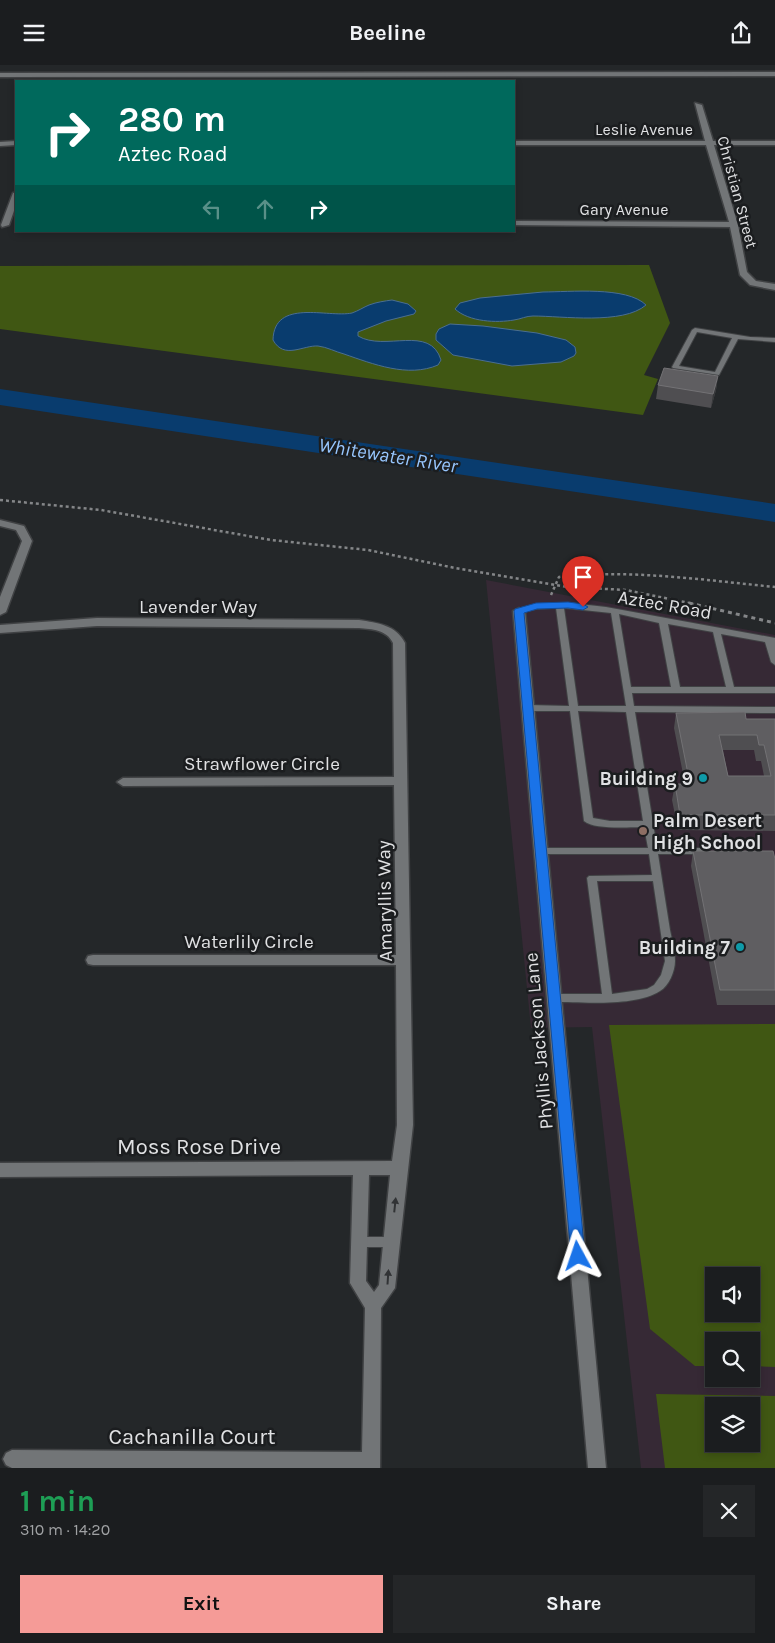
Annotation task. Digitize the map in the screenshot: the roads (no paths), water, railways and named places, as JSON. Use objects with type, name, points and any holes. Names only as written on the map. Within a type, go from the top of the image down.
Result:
[{"type":"street","points":[[0,75],[266,74],[474,77],[775,74]]},
{"type":"street","name":"Christian Street","points":[[698,105],[711,143],[734,225],[744,273],[753,283],[775,287]]},
{"type":"street","points":[[0,144],[15,143]]},
{"type":"street","name":"Leslie Avenue","points":[[515,143],[775,143]]},
{"type":"street","points":[[3,225],[15,197]]},
{"type":"street","name":"Gary Avenue","points":[[515,223],[734,225]]},
{"type":"street","points":[[0,523],[20,528],[27,541],[0,612]]},
{"type":"street","name":"Phyllis Jackson Lane","points":[[519,611],[597,1468]]},
{"type":"street","name":"Lavender Way","points":[[0,629],[97,622],[359,624],[380,627],[395,635]]},
{"type":"street","name":"Amaryllis Way","points":[[373,1306],[387,1288],[398,1168],[405,1125],[399,663],[402,650],[395,635]]},
{"type":"street","name":"Strawflower Circle","points":[[123,782],[401,781]]},
{"type":"street","name":"Waterlily Circle","points":[[93,960],[404,960]]},
{"type":"street","points":[[361,1168],[358,1283],[373,1306],[371,1465]]},
{"type":"street","name":"Moss Rose Drive","points":[[0,1169],[398,1168]]},
{"type":"street","name":"Cachanilla Court","points":[[12,1459],[371,1465]]},
{"type":"lane","points":[[736,337],[717,374],[675,367],[695,330],[736,337],[775,340]]},
{"type":"lane","points":[[560,605],[589,821],[610,824],[649,824]]},
{"type":"lane","name":"Aztec Road","points":[[519,611],[536,606],[560,605],[615,611],[772,641]]},
{"type":"lane","points":[[554,998],[645,994],[657,988],[666,978],[670,961],[615,611]]},
{"type":"lane","points":[[663,620],[676,690]]},
{"type":"lane","points":[[716,630],[731,690]]},
{"type":"lane","points":[[772,641],[775,662]]},
{"type":"lane","points":[[628,690],[775,690]]},
{"type":"lane","points":[[528,708],[775,710]]},
{"type":"lane","points":[[541,851],[711,851]]},
{"type":"lane","points":[[607,997],[592,878],[657,878]]},
{"type":"lane","points":[[359,1242],[391,1243]]},
{"type":"water","points":[[597,291],[626,295],[646,305],[636,311],[608,317],[528,316],[500,321],[475,319],[455,309],[460,303],[480,298],[543,292]]},
{"type":"water","points":[[392,300],[408,304],[416,311],[414,314],[386,321],[358,332],[358,336],[369,340],[427,343],[435,349],[441,360],[438,365],[427,369],[403,370],[367,362],[318,346],[294,350],[283,349],[277,346],[273,340],[276,327],[282,319],[292,314],[352,313],[372,304]]},
{"type":"water","points":[[450,324],[537,333],[566,340],[575,347],[576,353],[574,356],[561,362],[512,366],[453,355],[436,340],[436,334],[439,329]]},
{"type":"waterway","name":"Whitewater River","points":[[0,397],[775,513]]},
{"type":"place","name":"Building 9","points":[[703,778]]},
{"type":"place","name":"Palm Desert High School","points":[[643,831]]},
{"type":"place","name":"Building 7","points":[[740,947]]}]
